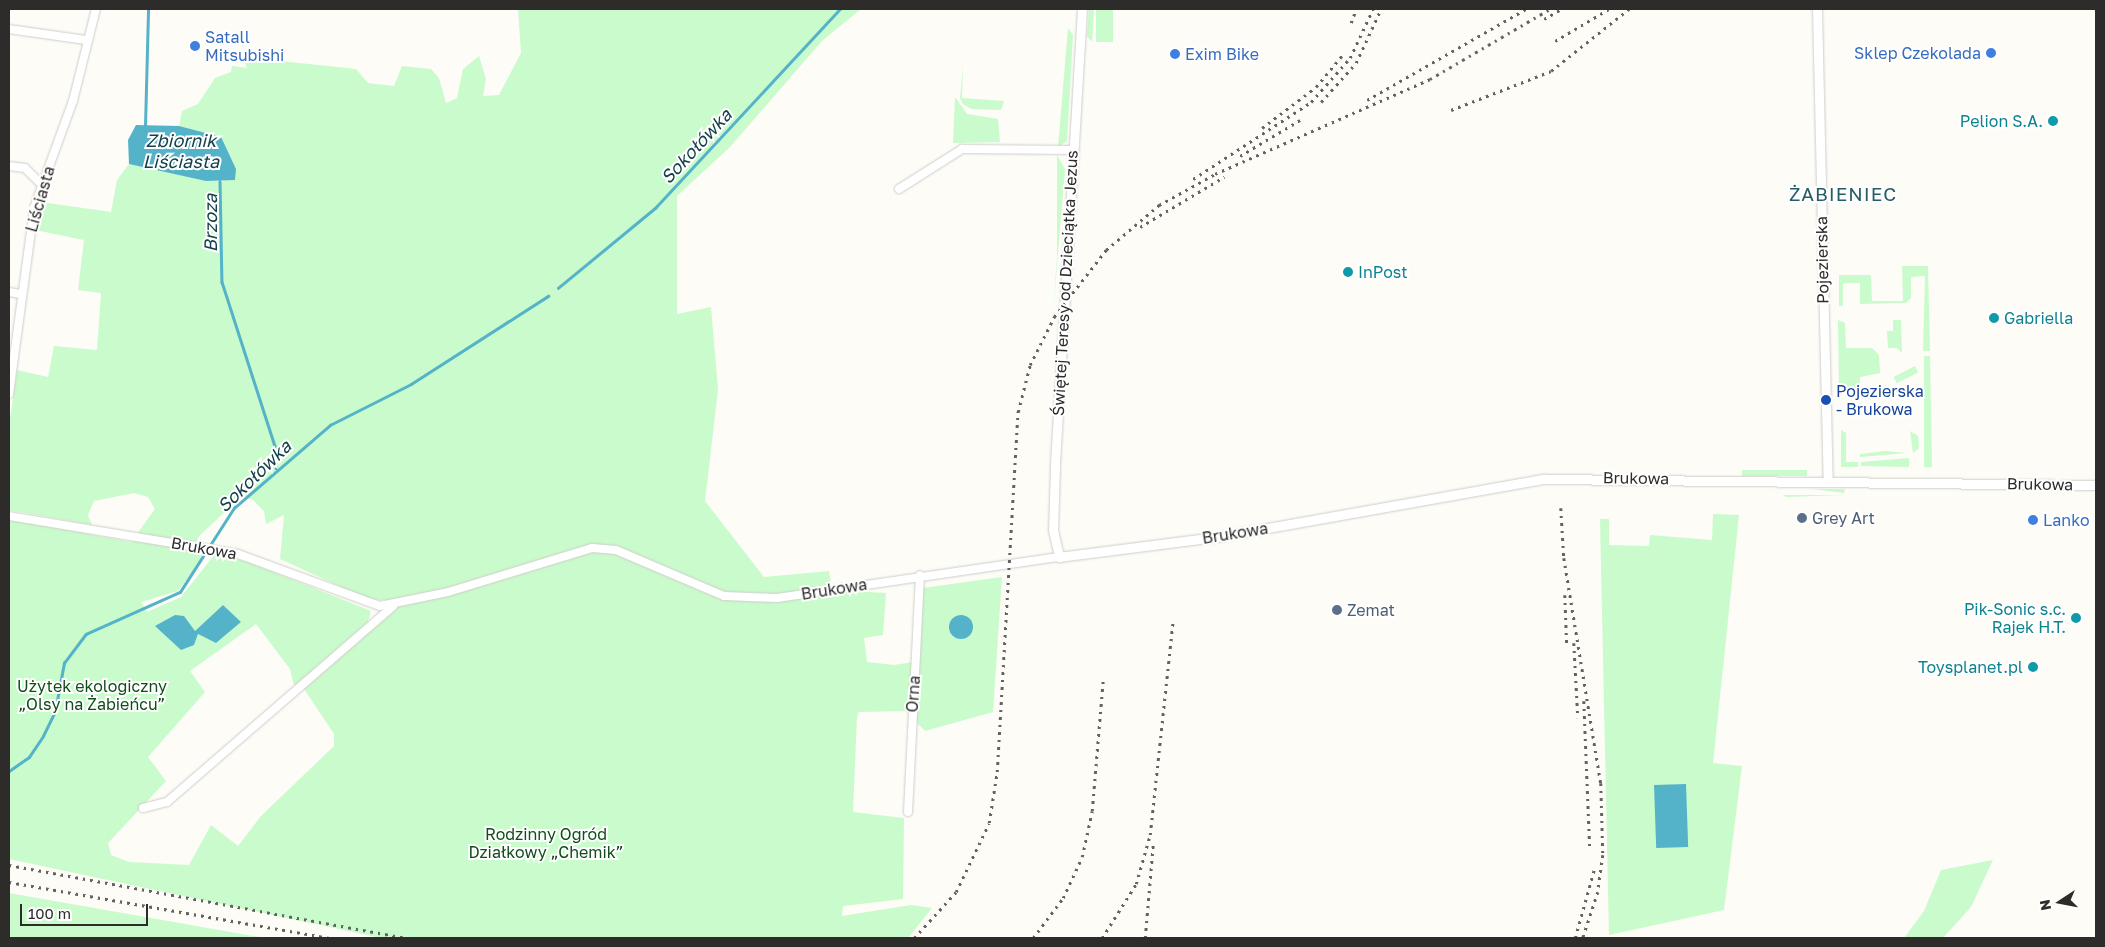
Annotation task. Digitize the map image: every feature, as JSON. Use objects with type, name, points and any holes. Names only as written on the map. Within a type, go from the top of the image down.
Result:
[{"type":"street","name":"Liściasta","points":[[9,390],[20,294],[41,184],[73,101],[85,40],[96,9]]},
{"type":"street","name":"Świętej Teresy od Dzieciątka Jezus","points":[[1059,557],[1053,504],[1082,9]]},
{"type":"street","name":"Pojezierska","points":[[1817,9],[1828,481]]},
{"type":"street","points":[[9,28],[85,40]]},
{"type":"street","points":[[899,189],[969,148],[1073,150]]},
{"type":"street","points":[[9,166],[25,168],[41,184]]},
{"type":"street","points":[[9,292],[20,294]]},
{"type":"street","name":"Brukowa","points":[[9,516],[113,535],[201,545],[258,559],[364,603],[393,606],[599,547],[724,596],[777,598],[920,576],[1224,536],[1535,480],[1828,481],[2096,485]]},
{"type":"street","name":"Orna","points":[[908,812],[920,576]]},
{"type":"street","name":"Brukowa","points":[[144,808],[167,802],[393,606]]},
{"type":"green space","points":[[518,9],[861,9],[822,41],[730,147],[677,196],[677,314],[711,307],[718,390],[705,501],[764,577],[829,571],[832,590],[886,593],[883,635],[864,638],[867,662],[894,665],[919,661],[923,588],[1002,577],[993,712],[925,731],[905,711],[859,712],[857,717],[853,812],[904,818],[903,899],[843,906],[842,916],[911,905],[932,908],[908,938],[381,938],[9,859],[9,519],[131,542],[155,509],[148,497],[134,493],[94,501],[88,515],[92,525],[9,510],[9,426],[17,370],[48,377],[54,346],[97,350],[101,293],[78,290],[84,240],[35,230],[41,202],[111,212],[117,180],[129,164],[222,182],[236,169],[221,138],[179,126],[182,111],[198,104],[215,78],[231,72],[232,66],[247,68],[243,57],[356,69],[368,83],[394,86],[402,66],[431,69],[439,78],[446,103],[457,98],[463,69],[479,56],[486,79],[483,96],[499,95],[521,53]],"holes":[[[241,497],[253,500],[264,511],[266,524],[284,515],[280,559],[370,600],[392,600],[393,611],[304,689],[334,734],[334,746],[261,816],[238,846],[211,825],[189,865],[129,862],[111,855],[108,843],[166,781],[148,757],[205,692],[190,671],[256,624],[290,669],[294,686],[368,622],[371,611],[249,562],[215,554],[181,597],[147,612],[141,602],[178,591],[201,560],[202,551],[194,548],[199,536]],[[223,605],[241,622],[216,643],[198,634],[194,645],[184,617],[195,631]]]},
{"type":"green space","points":[[1089,9],[1094,9],[1092,42],[1087,36]]},
{"type":"green space","points":[[1096,9],[1113,9],[1113,42],[1096,42]]},
{"type":"green space","points":[[1068,28],[1073,35],[1067,141],[1058,147]]},
{"type":"green space","points":[[963,65],[962,98],[1004,101],[1001,110],[971,109],[963,104],[960,98]]},
{"type":"green space","points":[[955,97],[967,114],[998,119],[1000,142],[953,143]]},
{"type":"green space","points":[[1057,155],[1065,169],[1053,314],[1057,257]]},
{"type":"green space","points":[[1902,266],[1928,266],[1930,351],[1923,351],[1925,276],[1911,277],[1911,298],[1906,303],[1860,304],[1860,283],[1843,283],[1843,306],[1839,306],[1839,275],[1871,275],[1872,301],[1903,301]]},
{"type":"green space","points":[[1838,320],[1845,323],[1846,348],[1872,348],[1879,355],[1880,373],[1860,377],[1860,394],[1839,391]]},
{"type":"green space","points":[[1893,320],[1901,320],[1902,353],[1897,348],[1888,348],[1887,331],[1893,331]]},
{"type":"green space","points":[[1924,356],[1930,356],[1932,467],[1924,467]]},
{"type":"green space","points":[[1915,366],[1918,372],[1897,383],[1894,377]]},
{"type":"green space","points":[[1892,388],[1918,388],[1918,394],[1892,394]]},
{"type":"green space","points":[[1841,430],[1846,433],[1846,462],[1858,462],[1858,467],[1841,467]]},
{"type":"green space","points":[[1910,431],[1918,436],[1919,448],[1913,453]]},
{"type":"green space","points":[[1886,451],[1907,453],[1860,457],[1860,454]]},
{"type":"green space","points":[[1909,458],[1909,467],[1861,466],[1861,462]]},
{"type":"green space","points":[[1742,470],[1807,470],[1807,476],[1742,476]]},
{"type":"green space","points":[[1812,489],[1845,489],[1844,493]]},
{"type":"green space","points":[[1783,495],[1842,495],[1786,497]]},
{"type":"green space","points":[[1713,514],[1739,515],[1713,763],[1742,766],[1724,910],[1609,935],[1600,519],[1609,519],[1609,545],[1649,546],[1650,535],[1712,540]]},
{"type":"green space","points":[[1993,860],[1971,907],[1943,938],[1904,938],[1924,911],[1941,870]]},
{"type":"green space","points":[[9,893],[265,938],[9,938]]},
{"type":"water","name":"Zbiornik Liściasta","points":[[136,125],[179,126],[221,137],[236,169],[235,180],[206,181],[129,164],[128,140]]},
{"type":"water","points":[[223,605],[241,622],[216,643],[198,634],[194,645],[181,650],[155,626],[175,615],[184,616],[195,631]]},
{"type":"water","points":[[961,615],[966,616],[972,622],[972,632],[966,638],[961,639],[956,638],[950,632],[949,627],[950,622],[956,616]]},
{"type":"water","points":[[1686,784],[1688,847],[1656,848],[1654,785]]},
{"type":"waterway","name":"Brzoza","points":[[145,126],[148,9]]},
{"type":"waterway","name":"Sokołówka","points":[[558,288],[655,208],[840,9]]},
{"type":"waterway","name":"Brzoza","points":[[220,181],[222,282],[275,446],[276,468]]},
{"type":"waterway","name":"Sokołówka","points":[[9,771],[29,757],[43,736],[55,711],[64,663],[86,634],[180,592],[234,508],[330,425],[411,384],[548,296]]},
{"type":"railway","points":[[1351,23],[1356,9]]},
{"type":"railway","points":[[1193,179],[1311,102],[1350,58],[1373,9]]},
{"type":"railway","points":[[1321,102],[1356,63],[1381,9]]},
{"type":"railway","points":[[1367,100],[1526,9]]},
{"type":"railway","points":[[914,938],[956,892],[989,823],[997,772],[1018,412],[1030,365],[1054,317],[1106,250],[1159,205],[1215,174],[1430,79],[1550,9]]},
{"type":"railway","points":[[1544,19],[1561,9]]},
{"type":"railway","points":[[1555,41],[1609,9]]},
{"type":"railway","points":[[1451,110],[1551,71],[1629,9]]},
{"type":"railway","points":[[1262,128],[1316,87],[1345,52]]},
{"type":"railway","points":[[1240,156],[1300,120]]},
{"type":"railway","points":[[1140,227],[1224,177]]},
{"type":"railway","points":[[1561,508],[1564,558],[1601,783],[1603,855],[1598,892],[1583,938]]},
{"type":"railway","points":[[1565,595],[1567,646]]},
{"type":"railway","points":[[1102,938],[1136,884],[1150,835],[1173,620]]},
{"type":"railway","points":[[1574,643],[1578,718]]},
{"type":"railway","points":[[1033,938],[1063,898],[1082,857],[1092,811],[1103,679]]},
{"type":"railway","points":[[1584,701],[1590,848]]},
{"type":"railway","points":[[1145,938],[1153,845]]},
{"type":"railway","points":[[9,865],[406,938]]},
{"type":"railway","points":[[1575,938],[1594,870]]},
{"type":"railway","points":[[9,882],[331,938]]},
{"type":"place","name":"Satall Mitsubishi","points":[[195,46]]},
{"type":"place","name":"Sklep Czekolada","points":[[1991,53]]},
{"type":"place","name":"Exim Bike","points":[[1175,54]]},
{"type":"place","name":"Pelion S.A.","points":[[2053,121]]},
{"type":"place","name":"InPost","points":[[1348,272]]},
{"type":"place","name":"Gabriella","points":[[1994,318]]},
{"type":"place","name":"Pojezierska - Brukowa","points":[[1826,400]]},
{"type":"place","name":"Grey Art","points":[[1802,518]]},
{"type":"place","name":"Lanko","points":[[2033,520]]},
{"type":"place","name":"Zemat","points":[[1337,610]]},
{"type":"place","name":"Pik-Sonic s.c. Rajek H.T.","points":[[2076,618]]},
{"type":"place","name":"Toysplanet.pl","points":[[2033,667]]},
{"type":"district","name":"ŻABIENIEC","points":[[1843,194]]},
{"type":"park label","name":"Użytek ekologiczny „Olsy na Żabieńcu”","points":[[92,695]]},
{"type":"park label","name":"Rodzinny Ogród Działkowy „Chemik”","points":[[546,843]]}]
